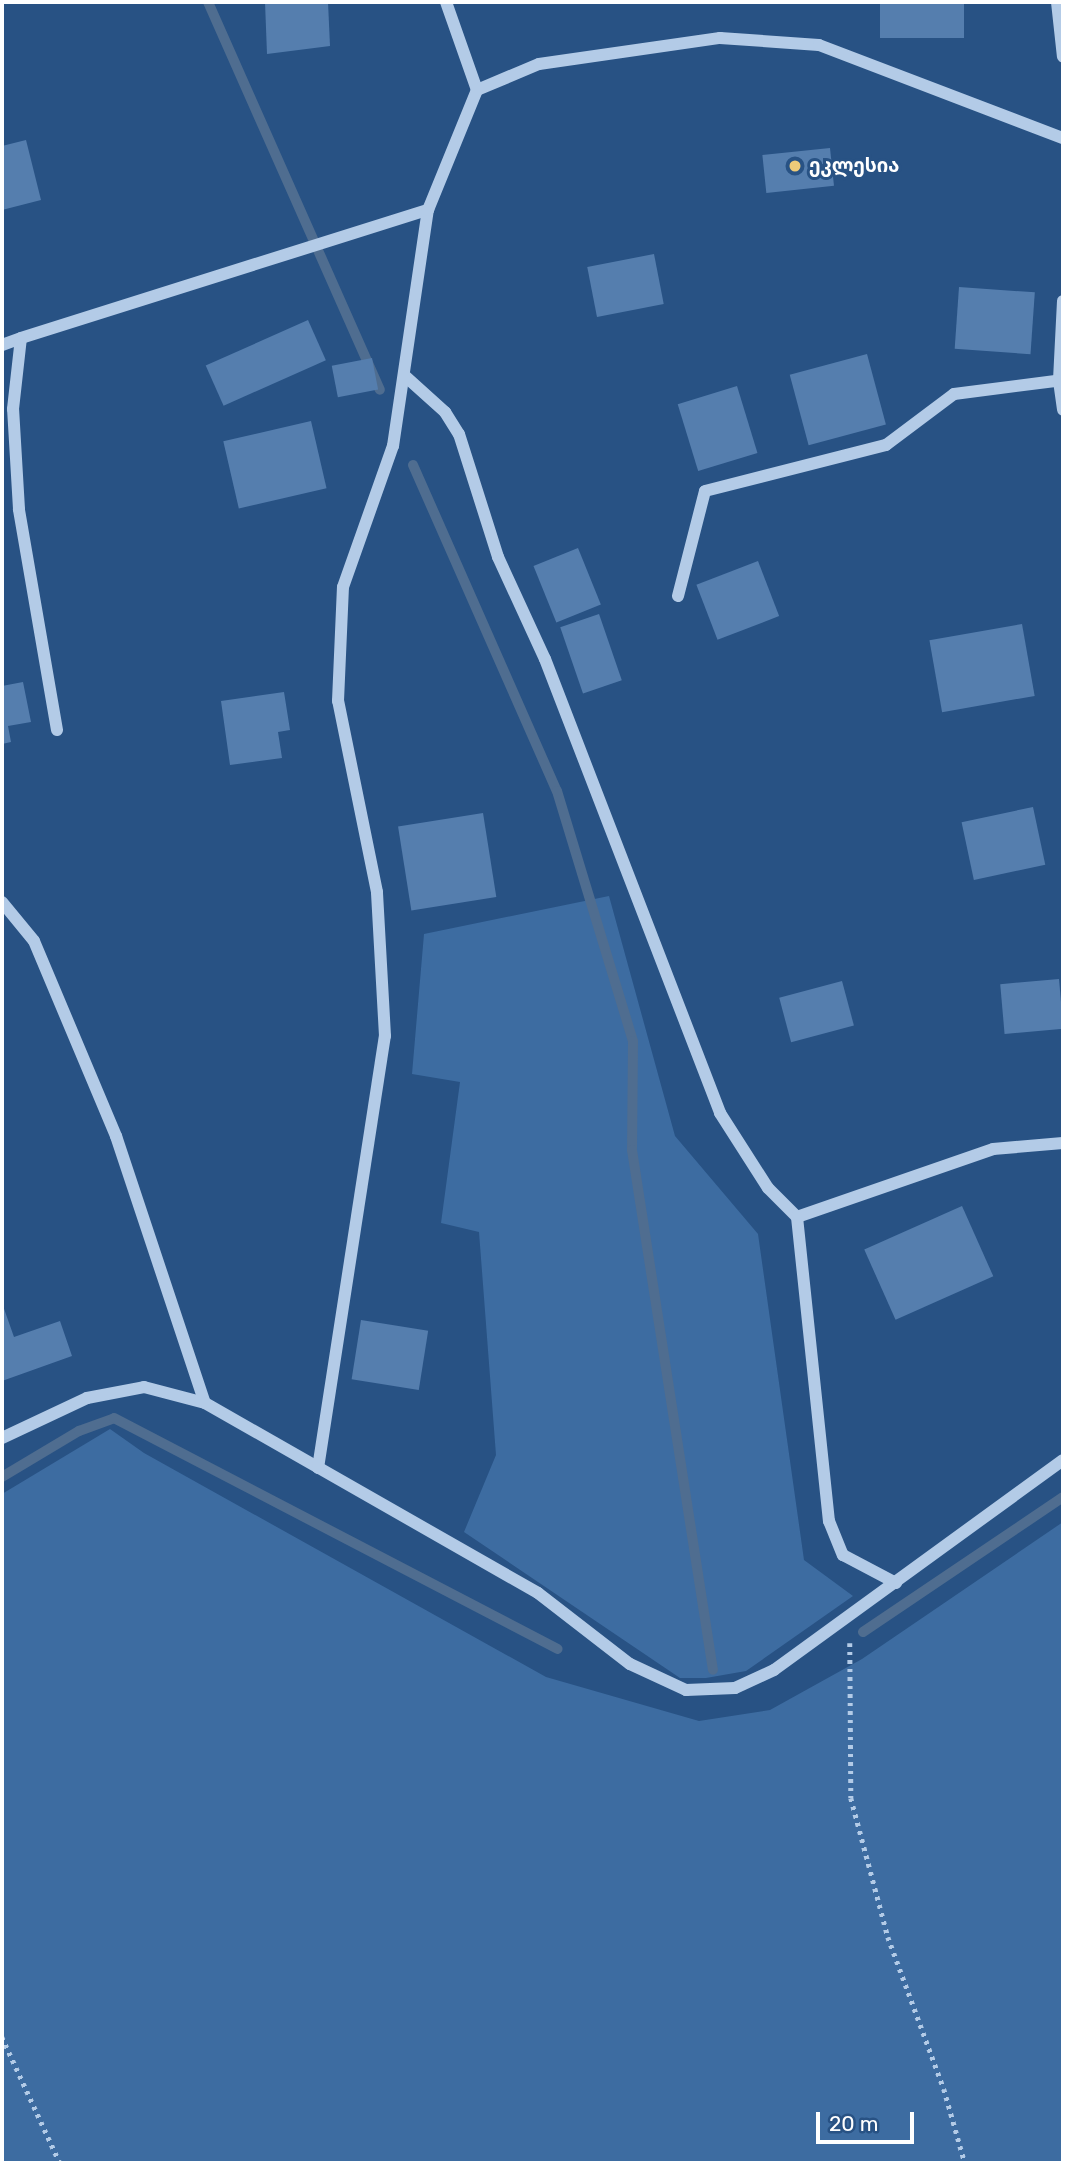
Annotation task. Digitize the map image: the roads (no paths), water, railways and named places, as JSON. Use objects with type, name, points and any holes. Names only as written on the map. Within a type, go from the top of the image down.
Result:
[{"type":"street","points":[[318,1468],[385,1036],[377,892],[338,701],[343,587],[393,446],[428,209],[477,90],[446,2]]},
{"type":"street","points":[[1057,2],[1063,57]]},
{"type":"street","points":[[477,90],[539,64],[720,38],[819,45],[1063,138]]},
{"type":"street","points":[[2,345],[428,209]]},
{"type":"street","points":[[1063,301],[1063,410]]},
{"type":"street","points":[[21,338],[13,409],[19,509],[57,730]]},
{"type":"street","points":[[405,376],[445,412],[459,434],[498,557],[545,659],[720,1113],[768,1188],[797,1217],[829,1521],[843,1555],[896,1583]]},
{"type":"street","points":[[678,596],[705,491],[886,445],[954,394],[1061,381]]},
{"type":"street","points":[[2,902],[34,941],[116,1136],[205,1404]]},
{"type":"street","points":[[797,1217],[993,1149],[1063,1143]]},
{"type":"street","points":[[2,1438],[87,1398],[144,1387],[205,1404],[538,1593],[630,1664],[686,1690],[735,1688],[774,1670],[1063,1460]]},
{"type":"waterway","points":[[208,2],[380,390]]},
{"type":"waterway","points":[[413,465],[557,791],[633,1041],[632,1150],[713,1670]]},
{"type":"waterway","points":[[2,1477],[79,1431],[114,1418],[557,1649]]},
{"type":"waterway","points":[[863,1632],[1063,1497]]},
{"type":"place","name":"ეკლესია","points":[[795,166]]}]
